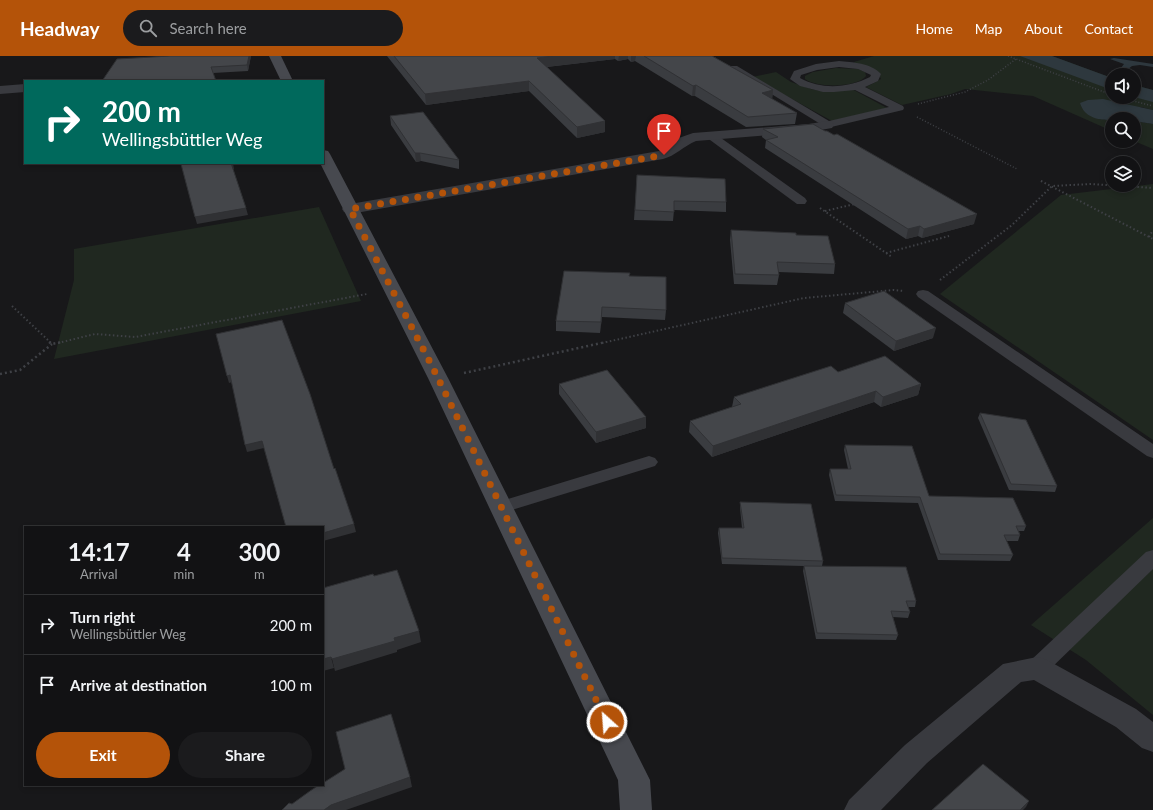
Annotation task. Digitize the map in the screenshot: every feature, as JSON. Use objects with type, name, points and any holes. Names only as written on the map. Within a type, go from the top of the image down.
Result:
[{"type":"main road","points":[[275,56],[287,80]]},
{"type":"main road","points":[[324,156],[350,209],[394,289],[502,507],[634,780],[636,810]]},
{"type":"street","points":[[0,90],[24,88]]},
{"type":"street","points":[[350,209],[664,155],[681,142],[710,135],[808,128],[827,125]]},
{"type":"street","points":[[860,810],[916,754],[1013,672],[1037,668],[1126,718],[1153,739]]},
{"type":"lane","points":[[856,86],[869,83],[875,79],[876,74],[869,69],[855,65],[839,64],[816,67],[797,73],[795,79],[813,88],[840,89],[856,86],[899,108]]},
{"type":"lane","points":[[734,68],[827,125],[899,108]]},
{"type":"lane","points":[[710,135],[801,201]]},
{"type":"lane","points":[[923,294],[1153,452]]},
{"type":"lane","points":[[502,507],[649,462]]},
{"type":"lane","points":[[1037,668],[1153,557]]},
{"type":"path","points":[[1008,56],[1105,93]]},
{"type":"path","points":[[899,108],[958,95],[977,85],[1016,59]]},
{"type":"path","points":[[1141,103],[1153,106]]},
{"type":"path","points":[[899,108],[1017,169]]},
{"type":"path","points":[[1041,181],[1153,239]]},
{"type":"path","points":[[438,378],[804,298],[894,290],[923,294],[1012,225],[1052,186],[1091,184],[1153,188]]},
{"type":"path","points":[[801,201],[810,202],[892,257]]},
{"type":"path","points":[[824,211],[859,203]]},
{"type":"path","points":[[1149,237],[1153,230]]},
{"type":"path","points":[[886,253],[949,236]]},
{"type":"path","points":[[0,374],[20,370],[52,344],[95,334],[135,337],[394,289]]},
{"type":"path","points":[[12,306],[52,344]]},
{"type":"shaded area","points":[[874,56],[1052,56],[1105,75],[1105,104],[1141,104],[1141,87],[1153,90],[1153,110],[1141,107],[1124,112],[1105,112],[1105,117],[1099,119],[1105,119],[1105,128],[1033,96],[965,89],[951,94],[902,105],[866,87],[881,79],[877,72],[871,68],[855,64],[854,62]]},
{"type":"shaded area","points":[[1020,56],[1052,56],[1105,75],[1105,87]]},
{"type":"shaded area","points":[[1114,58],[1153,64],[1153,67],[1140,65],[1132,66],[1129,68],[1121,68],[1124,64],[1110,59]]},
{"type":"shaded area","points":[[836,68],[858,69],[865,72],[866,76],[861,80],[846,85],[818,84],[805,79],[805,76],[813,72]]},
{"type":"shaded area","points":[[776,72],[791,82],[811,89],[820,91],[852,89],[887,108],[832,121],[752,77]]},
{"type":"shaded area","points":[[1141,87],[1153,90],[1153,102],[1141,99]]},
{"type":"shaded area","points":[[1103,99],[1105,99],[1105,104],[1126,104],[1153,110],[1153,124],[1141,122],[1141,112],[1105,112],[1105,120],[1095,118],[1084,110],[1080,103],[1088,100]]},
{"type":"shaded area","points":[[1141,122],[1153,124],[1153,149],[1141,144]]},
{"type":"shaded area","points":[[1153,184],[1153,440],[940,294],[1061,195],[1105,190],[1105,192],[1141,192],[1141,185]]},
{"type":"shaded area","points":[[319,207],[361,301],[54,359],[74,280],[74,249]]},
{"type":"shaded area","points":[[1153,518],[1153,715],[1086,660],[1031,625]]},
{"type":"building","points":[[170,56],[249,56],[247,65],[211,67],[216,80],[103,80],[117,59]]},
{"type":"building","points":[[394,56],[553,56],[537,58],[605,121],[577,127],[529,81],[425,94]]},
{"type":"building","points":[[644,56],[712,56],[773,90],[762,93],[797,113],[748,117],[696,85],[693,86]]},
{"type":"building","points":[[423,112],[459,160],[415,153],[390,116]]},
{"type":"building","points":[[813,124],[834,135],[837,134],[977,214],[924,229],[920,226],[908,229],[766,140],[778,137],[763,129]]},
{"type":"building","points":[[181,164],[231,164],[246,208],[195,217]]},
{"type":"building","points":[[637,175],[725,179],[726,202],[674,201],[674,212],[635,210]]},
{"type":"building","points":[[731,230],[828,236],[835,264],[777,262],[779,275],[735,274]]},
{"type":"building","points":[[564,271],[630,273],[629,276],[666,277],[666,310],[602,307],[601,322],[556,321]]},
{"type":"building","points":[[884,291],[936,328],[896,341],[845,303]]},
{"type":"building","points":[[282,320],[310,394],[334,469],[335,468],[354,524],[324,533],[324,526],[286,526],[262,441],[245,445],[230,375],[227,376],[216,334]]},
{"type":"building","points":[[885,356],[921,384],[883,397],[876,391],[713,446],[690,421],[741,404],[734,397],[831,366],[838,372]]},
{"type":"building","points":[[607,370],[646,417],[596,432],[559,384]]},
{"type":"building","points":[[980,413],[1026,420],[1057,486],[1011,484]]},
{"type":"building","points":[[845,445],[912,446],[929,496],[1013,498],[1026,526],[1016,526],[1020,535],[1004,535],[1013,555],[940,554],[920,497],[836,495],[830,469],[851,469]]},
{"type":"building","points":[[740,502],[811,504],[823,561],[722,558],[719,528],[744,528]]},
{"type":"building","points":[[804,566],[906,567],[916,601],[906,601],[910,612],[891,611],[898,635],[817,633]]},
{"type":"building","points":[[397,570],[419,631],[394,638],[395,641],[332,659],[331,657],[324,659],[324,588],[373,574],[374,576]]},
{"type":"building","points":[[391,714],[410,777],[331,805],[324,810],[282,810],[289,803],[292,804],[318,786],[324,786],[324,782],[345,769],[336,732]]},
{"type":"building","points":[[983,764],[1029,801],[1020,810],[932,810]]},
{"type":"route","points":[[607,722],[394,289],[350,209],[664,155]]}]
